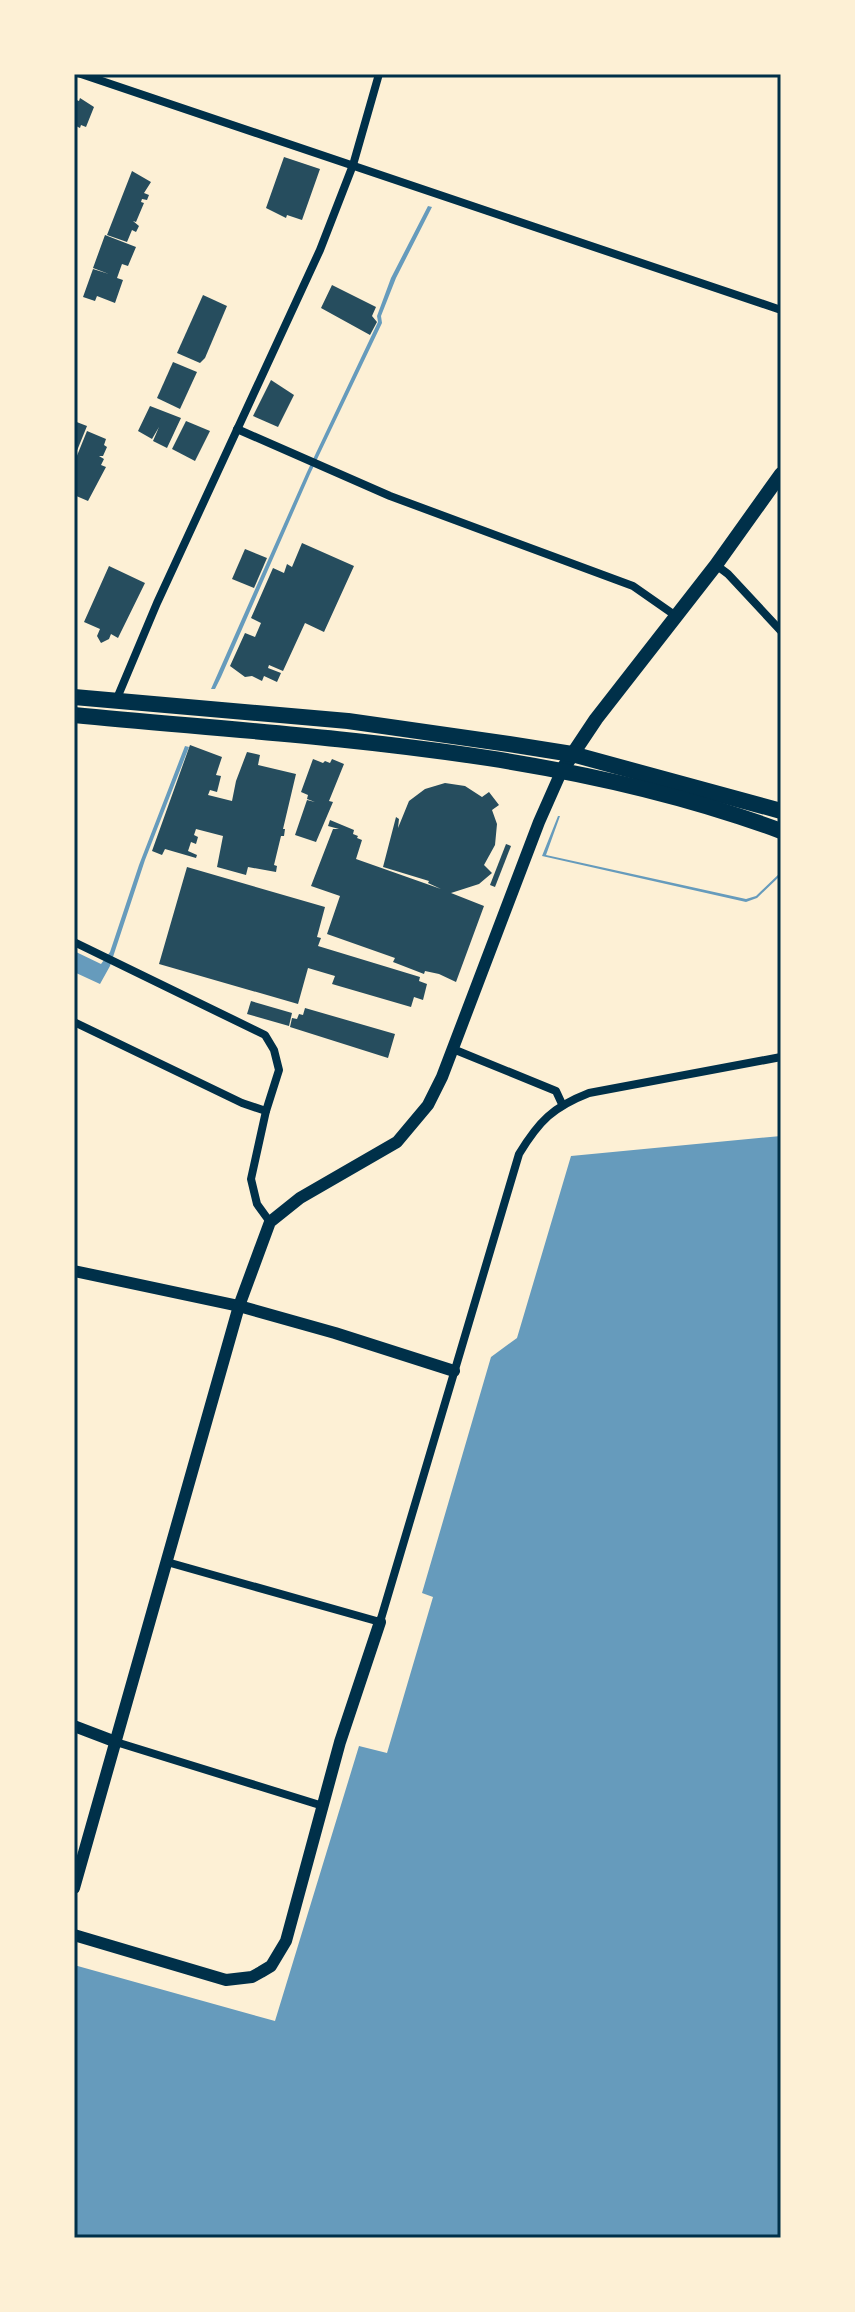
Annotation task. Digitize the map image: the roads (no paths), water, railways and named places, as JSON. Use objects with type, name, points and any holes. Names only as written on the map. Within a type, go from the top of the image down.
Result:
[{"type":"main road","points":[[562,770],[781,474]]},
{"type":"main road","points":[[74,697],[348,721],[572,754],[781,811]]},
{"type":"main road","points":[[74,715],[452,752],[562,770],[662,794],[781,831]]},
{"type":"street","points":[[81,74],[781,310]]},
{"type":"street","points":[[109,718],[157,603],[320,250],[353,165],[379,74]]},
{"type":"street","points":[[237,429],[390,496],[633,586],[676,616]]},
{"type":"street","points":[[716,565],[781,631]]},
{"type":"street","points":[[74,1888],[239,1306],[270,1222],[300,1198],[397,1142],[428,1105],[453,1049],[539,822],[562,770]]},
{"type":"street","points":[[74,942],[265,1035],[274,1050],[279,1070],[251,1179],[257,1204],[270,1222]]},
{"type":"street","points":[[74,1022],[242,1103],[266,1111]]},
{"type":"street","points":[[453,1049],[556,1091],[562,1104]]},
{"type":"street","points":[[74,1935],[226,1980],[252,1977],[271,1966],[286,1941],[340,1742],[380,1622],[519,1154],[536,1126],[562,1104],[589,1093],[781,1057]]},
{"type":"street","points":[[74,1271],[239,1306],[454,1371]]},
{"type":"street","points":[[167,1562],[380,1622]]},
{"type":"street","points":[[74,1726],[323,1806]]},
{"type":"water","points":[[428,206],[432,207],[396,278],[381,316],[382,323],[310,474],[221,677],[215,689],[211,689],[307,472],[378,322],[377,316],[391,278]]},
{"type":"water","points":[[185,746],[189,747],[145,860],[110,966],[100,984],[74,972],[74,951],[101,964],[110,952],[139,865]]},
{"type":"water","points":[[558,816],[546,855],[746,899],[756,896],[781,872],[781,875],[757,898],[746,902],[542,856]]},
{"type":"water","points":[[781,1136],[781,2238],[74,2238],[74,1965],[275,2021],[359,1746],[387,1753],[433,1597],[422,1593],[491,1357],[517,1338],[571,1156]]}]
